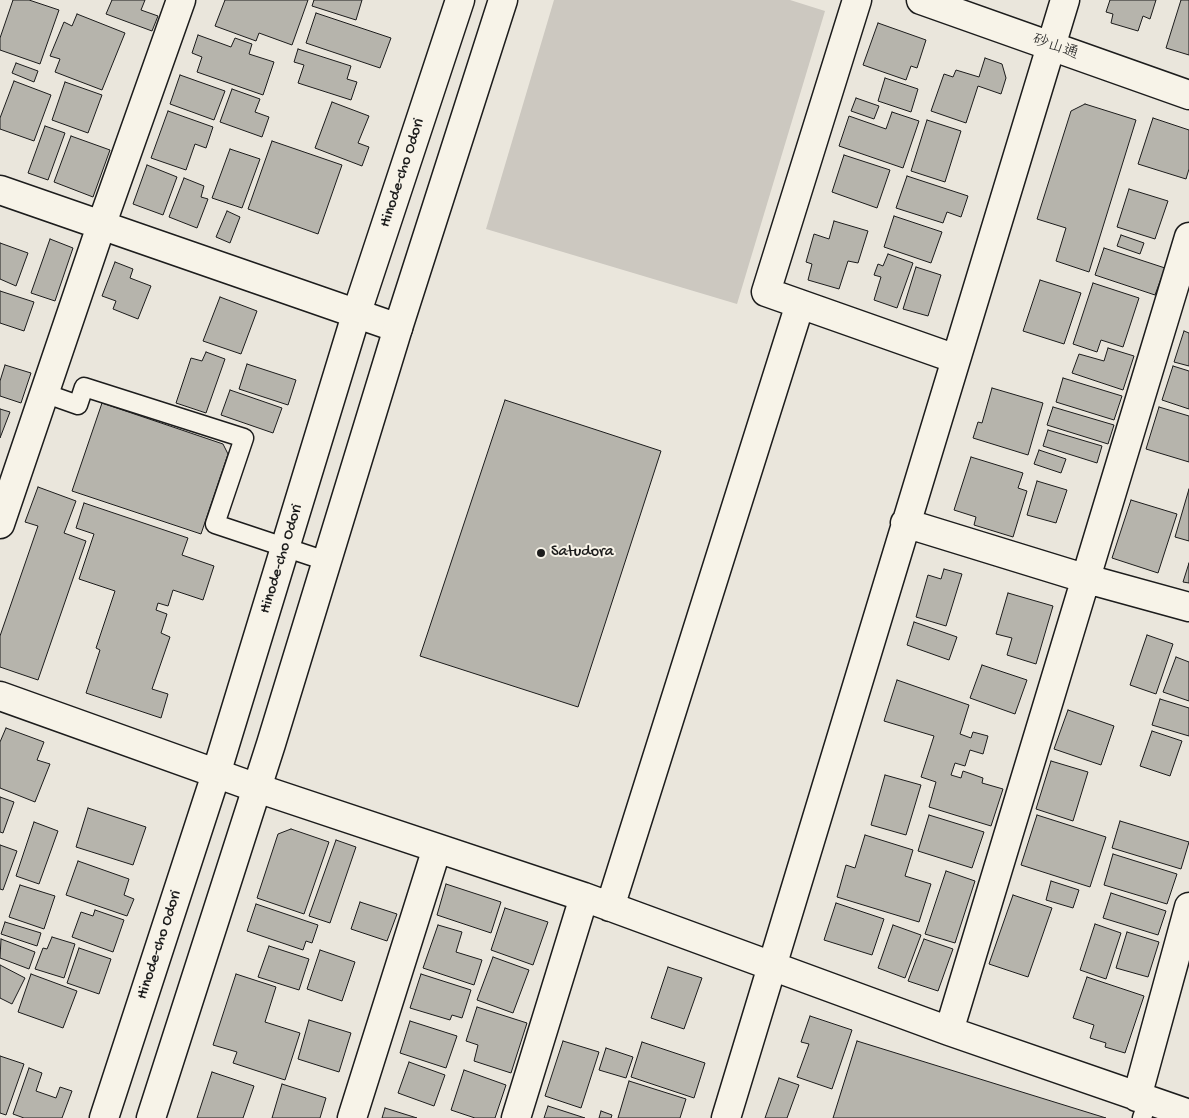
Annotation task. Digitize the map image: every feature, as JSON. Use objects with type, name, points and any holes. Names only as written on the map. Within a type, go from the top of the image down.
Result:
[{"type":"street","points":[[0,524],[101,226],[181,0]]},
{"type":"street","name":"Hinode-cho Odori","points":[[104,1118],[216,774],[356,314],[460,0]]},
{"type":"street","points":[[151,1118],[257,788],[398,328],[503,0]]},
{"type":"street","points":[[857,0],[766,292],[956,359]]},
{"type":"street","name":"砂山通","points":[[921,0],[1189,95]]},
{"type":"street","points":[[726,1118],[904,523],[1065,0]]},
{"type":"street","points":[[0,190],[398,328]]},
{"type":"street","points":[[948,1031],[1189,237]]},
{"type":"street","points":[[610,907],[800,304]]},
{"type":"street","points":[[904,523],[1086,579],[1189,606]]},
{"type":"street","points":[[0,696],[216,774],[584,897],[948,1031],[1142,1105],[1189,1114]]},
{"type":"street","points":[[352,1118],[437,848]]},
{"type":"street","points":[[516,1118],[584,897]]},
{"type":"street","points":[[1142,1105],[1189,907]]},
{"type":"lane","points":[[44,393],[78,404],[84,387],[244,438],[215,524],[326,561]]},
{"type":"shaded area","points":[[554,0],[790,0],[825,11],[737,304],[486,229]]},
{"type":"building","points":[[13,0],[29,0],[59,10],[40,64],[0,50],[0,38]]},
{"type":"building","points":[[112,0],[145,0],[141,10],[158,16],[152,31],[106,14]]},
{"type":"building","points":[[225,0],[308,0],[292,45],[259,33],[256,41],[215,26]]},
{"type":"building","points":[[314,0],[362,0],[356,20],[312,6]]},
{"type":"building","points":[[1110,0],[1156,0],[1150,19],[1143,16],[1138,31],[1111,23],[1113,14],[1106,12]]},
{"type":"building","points":[[1181,0],[1189,0],[1189,55],[1166,48]]},
{"type":"building","points":[[316,13],[391,38],[380,68],[306,43]]},
{"type":"building","points":[[77,14],[125,33],[102,90],[55,72],[60,59],[50,56],[64,22],[72,26]]},
{"type":"building","points":[[878,23],[926,40],[917,68],[911,66],[906,80],[863,65]]},
{"type":"building","points":[[198,35],[231,47],[235,38],[252,44],[249,54],[274,62],[263,95],[197,72],[202,57],[192,53]]},
{"type":"building","points":[[298,49],[351,66],[347,79],[357,82],[351,100],[298,83],[304,65],[294,62]]},
{"type":"building","points":[[985,58],[1002,64],[1006,78],[1001,94],[978,86],[966,123],[931,111],[944,74],[953,77],[956,70],[979,77]]},
{"type":"building","points":[[16,63],[38,71],[34,82],[12,73]]},
{"type":"building","points":[[180,75],[225,91],[214,120],[170,104]]},
{"type":"building","points":[[885,78],[918,89],[911,112],[878,101]]},
{"type":"building","points":[[14,81],[51,95],[34,141],[0,129],[0,118]]},
{"type":"building","points":[[65,82],[102,95],[88,133],[52,120]]},
{"type":"building","points":[[232,89],[260,99],[255,112],[269,117],[262,137],[220,122]]},
{"type":"building","points":[[856,98],[879,106],[874,119],[851,111]]},
{"type":"building","points":[[332,102],[369,116],[358,143],[369,147],[362,166],[315,148]]},
{"type":"building","points":[[1085,104],[1136,120],[1089,272],[1056,261],[1066,228],[1037,219],[1071,111]]},
{"type":"building","points":[[168,111],[213,127],[206,148],[195,144],[186,170],[151,158]]},
{"type":"building","points":[[892,112],[919,121],[903,168],[839,146],[849,116],[886,129]]},
{"type":"building","points":[[1153,118],[1189,130],[1189,169],[1186,179],[1138,164]]},
{"type":"building","points":[[927,120],[961,131],[945,182],[911,171]]},
{"type":"building","points":[[45,126],[65,133],[48,180],[28,173]]},
{"type":"building","points":[[71,136],[110,150],[93,197],[54,182]]},
{"type":"building","points":[[272,141],[342,165],[318,234],[248,209]]},
{"type":"building","points":[[230,149],[260,159],[242,208],[212,198]]},
{"type":"building","points":[[844,155],[890,170],[877,208],[832,192]]},
{"type":"building","points":[[147,165],[177,177],[163,215],[133,204]]},
{"type":"building","points":[[907,176],[968,196],[961,217],[947,212],[943,223],[896,208]]},
{"type":"building","points":[[184,178],[204,186],[201,197],[208,199],[197,228],[169,217]]},
{"type":"building","points":[[1129,189],[1168,201],[1155,239],[1117,227]]},
{"type":"building","points":[[227,211],[240,217],[230,243],[216,237]]},
{"type":"building","points":[[894,216],[942,232],[931,263],[884,247]]},
{"type":"building","points":[[834,221],[868,231],[858,263],[848,261],[839,289],[808,280],[812,264],[806,262],[814,234],[829,239]]},
{"type":"building","points":[[1121,235],[1144,243],[1140,254],[1117,246]]},
{"type":"building","points":[[50,239],[73,248],[55,301],[31,293]]},
{"type":"building","points":[[0,243],[28,253],[16,286],[0,279]]},
{"type":"building","points":[[1104,248],[1165,268],[1155,295],[1095,275]]},
{"type":"building","points":[[888,254],[913,263],[897,308],[874,300],[881,277],[874,275],[878,264],[883,266]]},
{"type":"building","points":[[115,262],[133,269],[130,278],[151,286],[138,319],[113,309],[116,301],[102,296]]},
{"type":"building","points":[[916,267],[941,275],[928,316],[903,309]]},
{"type":"building","points":[[1040,280],[1081,293],[1064,344],[1023,331]]},
{"type":"building","points":[[1093,283],[1139,298],[1123,347],[1101,340],[1097,352],[1073,344]]},
{"type":"building","points":[[0,291],[34,302],[24,331],[0,323]]},
{"type":"building","points":[[220,297],[257,311],[241,354],[203,341]]},
{"type":"building","points":[[1184,331],[1189,333],[1189,366],[1174,362]]},
{"type":"building","points":[[1108,348],[1134,356],[1123,390],[1072,373],[1079,354],[1104,361]]},
{"type":"building","points":[[206,352],[225,359],[206,413],[176,403],[191,358],[202,361]]},
{"type":"building","points":[[247,364],[296,380],[288,405],[239,389]]},
{"type":"building","points":[[5,365],[31,373],[21,403],[0,396],[0,381]]},
{"type":"building","points":[[1173,366],[1189,371],[1189,409],[1162,400]]},
{"type":"building","points":[[1063,378],[1122,396],[1114,420],[1056,402]]},
{"type":"building","points":[[992,388],[1043,403],[1028,455],[973,438],[978,422],[982,423]]},
{"type":"building","points":[[230,390],[282,408],[273,433],[221,415]]},
{"type":"building","name":"Satudora","points":[[505,400],[661,451],[578,707],[420,656]]},
{"type":"building","points":[[102,403],[223,444],[228,454],[201,534],[72,491]]},
{"type":"building","points":[[1053,407],[1114,425],[1108,444],[1047,425]]},
{"type":"building","points":[[1159,407],[1189,416],[1189,462],[1146,449]]},
{"type":"building","points":[[0,409],[10,412],[0,438]]},
{"type":"building","points":[[1048,430],[1102,446],[1097,463],[1043,446]]},
{"type":"building","points":[[1039,450],[1066,459],[1061,473],[1034,464]]},
{"type":"building","points":[[971,457],[1023,473],[1018,488],[1027,491],[1013,537],[974,525],[976,517],[954,510]]},
{"type":"building","points":[[1037,481],[1067,490],[1056,523],[1027,515]]},
{"type":"building","points":[[38,487],[76,501],[64,533],[86,541],[38,680],[0,667],[0,636],[38,526],[25,522]]},
{"type":"building","points":[[1189,489],[1189,541],[1175,537]]},
{"type":"building","points":[[1131,500],[1177,514],[1158,573],[1112,558]]},
{"type":"building","points":[[84,503],[188,538],[182,555],[214,566],[203,600],[173,590],[168,606],[158,603],[156,610],[167,614],[161,633],[170,637],[152,689],[168,694],[161,718],[86,693],[100,650],[96,648],[115,591],[79,579],[94,534],[76,528]]},
{"type":"building","points":[[1189,563],[1189,583],[1183,582]]},
{"type":"building","points":[[944,569],[962,574],[946,626],[916,617],[928,575],[941,579]]},
{"type":"building","points":[[1008,593],[1053,606],[1036,664],[1007,655],[1012,638],[996,634]]},
{"type":"building","points":[[914,622],[957,637],[949,660],[907,645]]},
{"type":"building","points":[[1147,635],[1173,644],[1156,694],[1130,685]]},
{"type":"building","points":[[1176,657],[1189,662],[1189,701],[1163,692]]},
{"type":"building","points":[[982,665],[1027,680],[1015,714],[970,698]]},
{"type":"building","points":[[897,680],[969,705],[960,734],[971,738],[973,732],[988,736],[983,754],[970,750],[965,766],[955,763],[951,775],[961,778],[963,771],[983,778],[982,783],[1003,789],[991,826],[929,807],[936,782],[921,777],[934,736],[884,721]]},
{"type":"building","points":[[1160,699],[1189,708],[1189,736],[1152,725]]},
{"type":"building","points":[[1068,710],[1114,726],[1101,765],[1054,749]]},
{"type":"building","points":[[6,728],[44,742],[37,760],[50,764],[35,802],[0,788],[0,742]]},
{"type":"building","points":[[1152,731],[1182,741],[1170,776],[1140,766]]},
{"type":"building","points":[[1051,761],[1088,772],[1073,821],[1036,809]]},
{"type":"building","points":[[885,775],[921,785],[906,835],[871,825]]},
{"type":"building","points":[[0,797],[14,802],[3,833],[0,832]]},
{"type":"building","points":[[88,808],[146,827],[133,865],[76,847]]},
{"type":"building","points":[[929,815],[984,832],[972,868],[918,851]]},
{"type":"building","points":[[1037,815],[1106,837],[1090,887],[1021,865]]},
{"type":"building","points":[[1120,821],[1189,842],[1181,869],[1112,848]]},
{"type":"building","points":[[34,822],[58,831],[39,884],[16,876]]},
{"type":"building","points":[[291,829],[329,842],[304,914],[257,898],[278,834]]},
{"type":"building","points":[[865,835],[913,850],[905,876],[931,884],[919,922],[837,897],[846,865],[855,868]]},
{"type":"building","points":[[336,840],[356,847],[330,923],[309,916]]},
{"type":"building","points":[[0,845],[17,851],[3,890],[0,889]]},
{"type":"building","points":[[1113,854],[1177,874],[1167,904],[1104,885]]},
{"type":"building","points":[[78,861],[129,879],[124,895],[134,899],[127,916],[66,895]]},
{"type":"building","points":[[946,871],[975,881],[955,943],[925,934]]},
{"type":"building","points":[[1051,881],[1079,890],[1073,908],[1046,900]]},
{"type":"building","points":[[446,884],[501,902],[491,933],[437,915]]},
{"type":"building","points":[[20,885],[55,896],[44,929],[9,917]]},
{"type":"building","points":[[1111,893],[1166,911],[1158,935],[1103,918]]},
{"type":"building","points":[[1013,895],[1052,908],[1028,977],[989,964]]},
{"type":"building","points":[[360,902],[397,914],[387,941],[351,929]]},
{"type":"building","points":[[836,903],[884,919],[872,955],[824,940]]},
{"type":"building","points":[[256,904],[318,925],[312,943],[306,941],[303,950],[247,931]]},
{"type":"building","points":[[505,908],[548,922],[533,965],[491,950]]},
{"type":"building","points":[[95,910],[124,920],[113,952],[72,937],[81,912],[93,916]]},
{"type":"building","points":[[5,922],[41,933],[37,946],[1,934]]},
{"type":"building","points":[[1095,924],[1121,933],[1106,979],[1080,970]]},
{"type":"building","points":[[438,925],[462,932],[456,952],[482,960],[474,985],[423,968]]},
{"type":"building","points":[[893,925],[921,935],[905,978],[878,968]]},
{"type":"building","points":[[1127,932],[1159,942],[1148,977],[1116,968]]},
{"type":"building","points":[[52,937],[75,944],[64,978],[35,969],[43,948],[47,949]]},
{"type":"building","points":[[1,939],[35,952],[29,969],[0,958]]},
{"type":"building","points":[[924,939],[953,949],[938,991],[908,981]]},
{"type":"building","points":[[269,946],[309,959],[299,990],[258,977]]},
{"type":"building","points":[[79,948],[111,959],[99,994],[67,983]]},
{"type":"building","points":[[320,950],[355,962],[342,1001],[307,989]]},
{"type":"building","points":[[493,957],[529,970],[513,1013],[477,1000]]},
{"type":"building","points":[[0,965],[25,978],[12,1004],[0,998]]},
{"type":"building","points":[[668,967],[702,978],[684,1029],[651,1018]]},
{"type":"building","points":[[31,974],[77,991],[63,1028],[18,1012]]},
{"type":"building","points":[[236,974],[276,987],[265,1022],[300,1033],[285,1080],[233,1063],[237,1052],[213,1045]]},
{"type":"building","points":[[421,974],[471,990],[462,1018],[452,1015],[450,1020],[410,1008]]},
{"type":"building","points":[[1087,977],[1144,996],[1125,1053],[1105,1047],[1106,1043],[1090,1038],[1094,1025],[1073,1018]]},
{"type":"building","points":[[477,1007],[527,1023],[511,1073],[474,1061],[478,1045],[466,1041]]},
{"type":"building","points":[[810,1016],[852,1030],[832,1089],[797,1077],[809,1044],[801,1042]]},
{"type":"building","points":[[309,1020],[351,1033],[339,1072],[298,1059]]},
{"type":"building","points":[[410,1021],[457,1036],[446,1068],[400,1053]]},
{"type":"building","points":[[563,1041],[599,1052],[581,1108],[545,1096]]},
{"type":"building","points":[[857,1041],[1106,1118],[833,1118]]},
{"type":"building","points":[[642,1042],[705,1063],[694,1098],[631,1077]]},
{"type":"building","points":[[606,1048],[633,1057],[626,1078],[599,1070]]},
{"type":"building","points":[[0,1056],[24,1064],[6,1115],[0,1113]]},
{"type":"building","points":[[409,1062],[445,1075],[434,1106],[398,1093]]},
{"type":"building","points":[[29,1068],[42,1073],[36,1091],[56,1098],[60,1087],[72,1091],[62,1118],[24,1118],[13,1114]]},
{"type":"building","points":[[464,1070],[506,1085],[495,1118],[475,1118],[451,1110]]},
{"type":"building","points":[[212,1072],[254,1086],[243,1118],[197,1118]]},
{"type":"building","points":[[779,1078],[799,1085],[787,1118],[765,1118]]},
{"type":"building","points":[[629,1081],[686,1099],[680,1118],[618,1118]]},
{"type":"building","points":[[282,1084],[326,1098],[320,1118],[272,1118]]},
{"type":"building","points":[[548,1106],[585,1118],[544,1118]]},
{"type":"building","points":[[385,1108],[417,1118],[382,1118]]},
{"type":"building","points":[[601,1111],[612,1115],[611,1118],[599,1118]]},
{"type":"place","name":"Satudora","points":[[541,553]]}]
